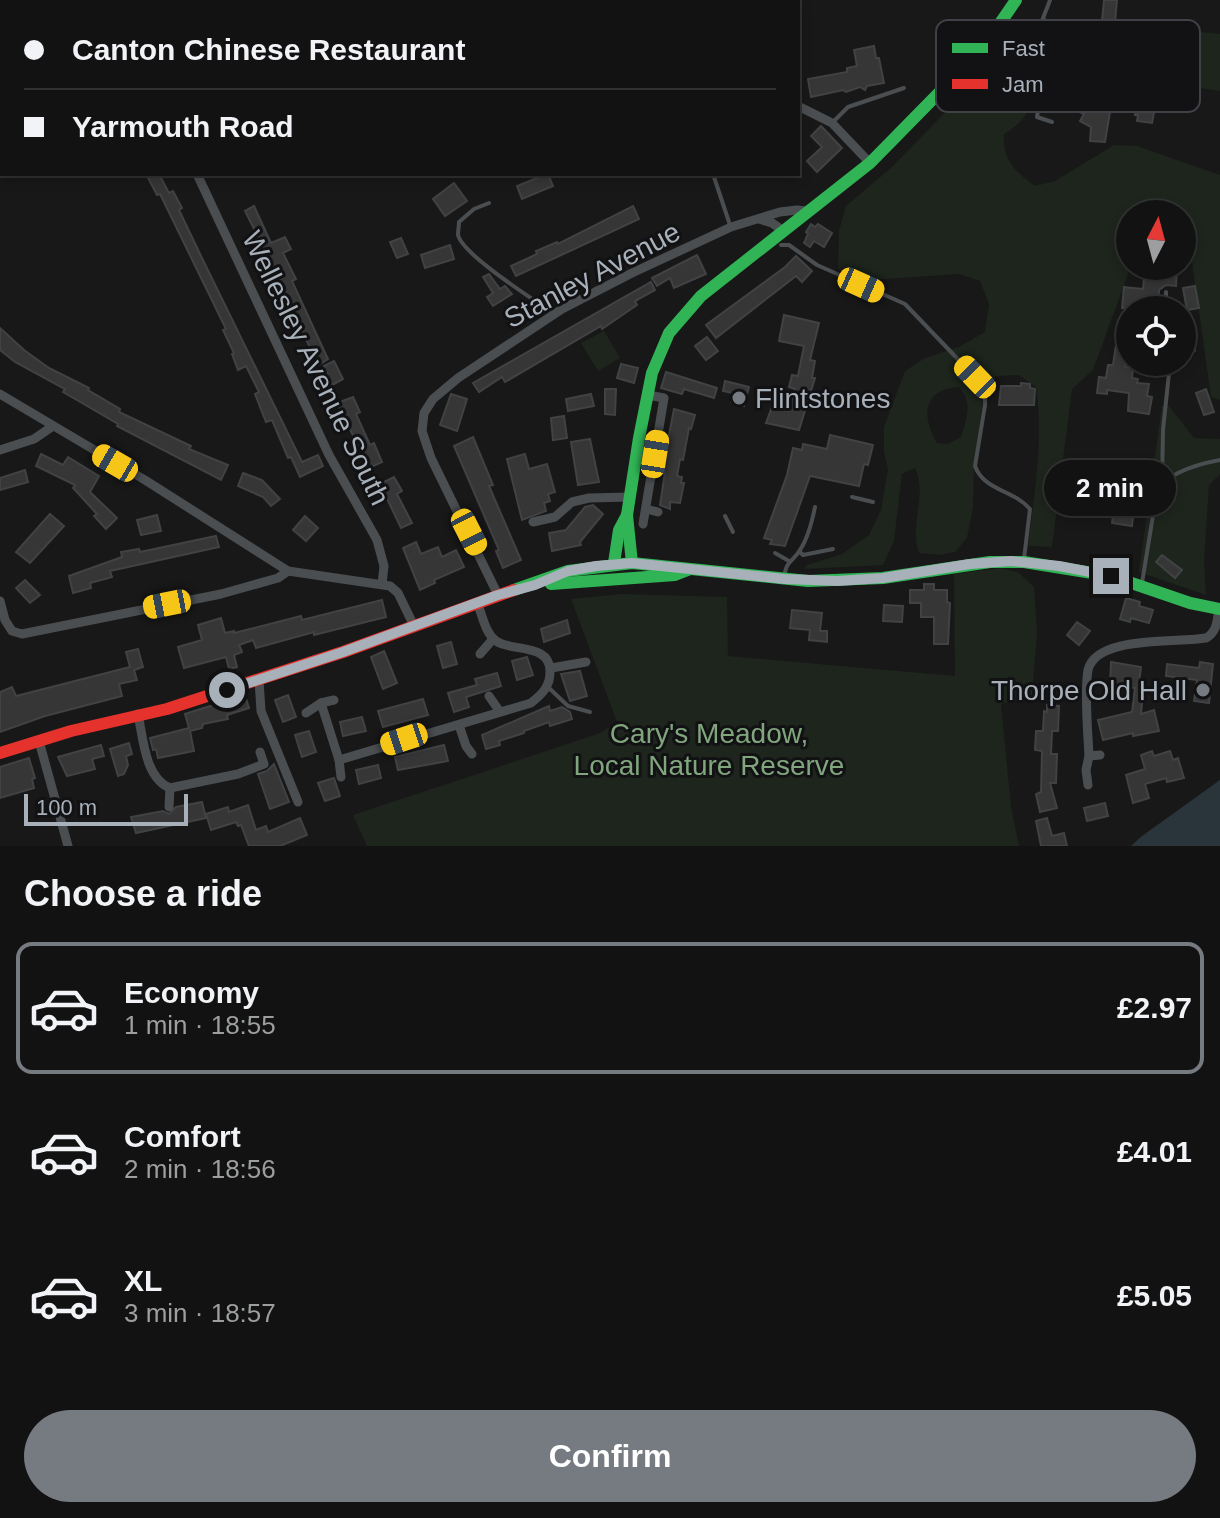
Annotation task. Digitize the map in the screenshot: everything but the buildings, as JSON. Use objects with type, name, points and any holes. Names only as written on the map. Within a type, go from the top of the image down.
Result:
[{"type":"main road","points":[[1002,20],[1016,0]]},
{"type":"main road","points":[[632,578],[627,515],[648,395],[658,354],[678,321],[701,296],[870,163],[936,96]]},
{"type":"main road","points":[[615,578],[619,530],[627,515]]},
{"type":"main road","points":[[0,753],[138,714],[167,709],[259,680],[568,571],[614,563],[823,581],[883,578],[970,564],[1024,562],[1086,570],[1195,605],[1219,609]]},
{"type":"main road","points":[[535,585],[675,575],[688,570]]},
{"type":"street","points":[[800,107],[832,123],[870,163]]},
{"type":"street","name":"Wellesley Avenue South","points":[[198,176],[329,455],[377,540],[384,566],[382,584]]},
{"type":"street","name":"Stanley Avenue","points":[[498,595],[431,458],[422,431],[424,413],[433,399],[458,378],[554,314],[731,227],[780,212],[807,211]]},
{"type":"street","points":[[759,219],[782,230]]},
{"type":"street","points":[[0,394],[145,480],[288,571],[382,584],[398,593],[414,626]]},
{"type":"street","points":[[643,524],[664,398],[648,395]]},
{"type":"street","points":[[0,450],[34,439],[53,426]]},
{"type":"street","points":[[533,522],[555,517],[572,502],[611,495],[630,497]]},
{"type":"street","points":[[646,509],[658,512]]},
{"type":"street","points":[[0,601],[5,620],[12,631],[22,634],[221,594],[278,578],[288,571]]},
{"type":"street","points":[[477,602],[493,639],[503,644],[530,648],[540,654],[551,668]]},
{"type":"street","points":[[1088,785],[1088,672],[1094,658],[1110,647],[1206,638],[1216,628],[1219,609]]},
{"type":"street","points":[[480,654],[493,639]]},
{"type":"street","points":[[551,668],[586,662]]},
{"type":"street","points":[[339,760],[531,703],[544,692],[551,668]]},
{"type":"street","points":[[259,680],[261,711],[298,802]]},
{"type":"street","points":[[489,696],[500,712]]},
{"type":"street","points":[[306,713],[321,703],[334,700]]},
{"type":"street","points":[[321,703],[339,760],[341,777]]},
{"type":"street","points":[[138,714],[153,772],[161,784],[170,788],[238,774],[264,764],[260,752]]},
{"type":"street","points":[[459,725],[472,754]]},
{"type":"street","points":[[39,741],[68,846]]},
{"type":"street","points":[[1089,756],[1100,755]]},
{"type":"street","points":[[169,807],[170,788]]},
{"type":"lane","points":[[1043,19],[1050,0]]},
{"type":"lane","points":[[832,123],[848,107],[904,88]]},
{"type":"lane","points":[[1038,112],[1037,117],[1052,122]]},
{"type":"lane","points":[[714,176],[731,227]]},
{"type":"lane","points":[[489,203],[474,209],[459,222],[458,234],[465,246],[477,259],[554,314]]},
{"type":"lane","points":[[781,245],[789,245],[817,265],[905,304],[975,377],[985,392],[985,405],[975,466],[978,475],[989,485],[1024,502],[1030,509],[1024,562]]},
{"type":"lane","points":[[1142,586],[1157,491],[1162,483],[1169,376]]},
{"type":"lane","points":[[1162,483],[1203,463],[1220,460]]},
{"type":"lane","points":[[852,497],[873,502]]},
{"type":"lane","points":[[785,579],[784,570],[800,552],[815,507]]},
{"type":"lane","points":[[725,516],[733,532]]},
{"type":"lane","points":[[800,552],[803,555],[833,549]]},
{"type":"lane","points":[[775,553],[789,561]]},
{"type":"lane","points":[[547,686],[568,706],[590,712]]},
{"type":"green space","points":[[1200,32],[1220,34],[1220,91],[1200,88]]},
{"type":"green space","points":[[945,112],[1027,112],[1016,126],[1004,134],[1004,143],[1011,164],[1035,186],[1055,181],[1114,145],[1137,146],[1220,175],[1220,400],[1211,397],[1195,280],[1196,200],[1116,200],[1116,280],[1126,280],[1120,296],[1116,296],[1116,307],[1093,370],[1072,389],[1052,547],[1028,546],[1039,447],[1036,387],[1019,375],[996,376],[984,391],[967,538],[955,552],[939,555],[919,553],[916,531],[920,488],[915,468],[902,474],[894,541],[883,565],[804,569],[807,565],[842,554],[869,535],[881,510],[888,469],[884,427],[905,371],[925,358],[959,347],[985,332],[989,304],[980,281],[959,274],[854,281],[838,269],[839,231],[846,206],[892,167]],"holes":[[[959,387],[968,411],[961,437],[948,444],[937,443],[927,414],[932,398],[947,389]]]},
{"type":"green space","points":[[604,331],[620,358],[598,371],[581,343]]},
{"type":"green space","points":[[1162,406],[1169,406],[1194,438],[1220,439],[1220,474],[1209,485],[1204,560],[1206,595],[1139,572]]},
{"type":"green space","name":"Cary's Meadow, Local Nature Reserve","points":[[1002,568],[1019,573],[1034,587],[1037,632],[1032,696],[1001,704],[1011,807],[1019,846],[367,846],[353,815],[600,733],[617,722],[571,599],[621,594],[727,597],[728,656],[955,676],[954,574]]},
{"type":"shaded area","points":[[1220,780],[1220,846],[1131,846],[1142,836]]},
{"type":"traffic: fast","points":[[1002,20],[1016,0]]},
{"type":"traffic: fast","points":[[632,563],[627,515],[639,438],[652,373],[669,333],[701,296],[870,163],[936,96]]},
{"type":"traffic: fast","points":[[614,563],[619,530],[627,515]]},
{"type":"traffic: fast","points":[[514,590],[568,571],[632,563],[808,581],[883,578],[990,562],[1024,562],[1111,576],[1190,603],[1220,609]]},
{"type":"traffic: fast","points":[[551,584],[675,575],[688,570]]},
{"type":"traffic: jam","points":[[0,753],[71,731],[167,709],[343,652],[514,590]]},
{"type":"place","name":"Flintstones","points":[[739,398]]},
{"type":"place","name":"Thorpe Old Hall","points":[[1203,690]]},
{"type":"route","points":[[227,690],[568,571],[614,563],[808,581],[883,578],[970,564],[1011,561],[1111,576]]}]
